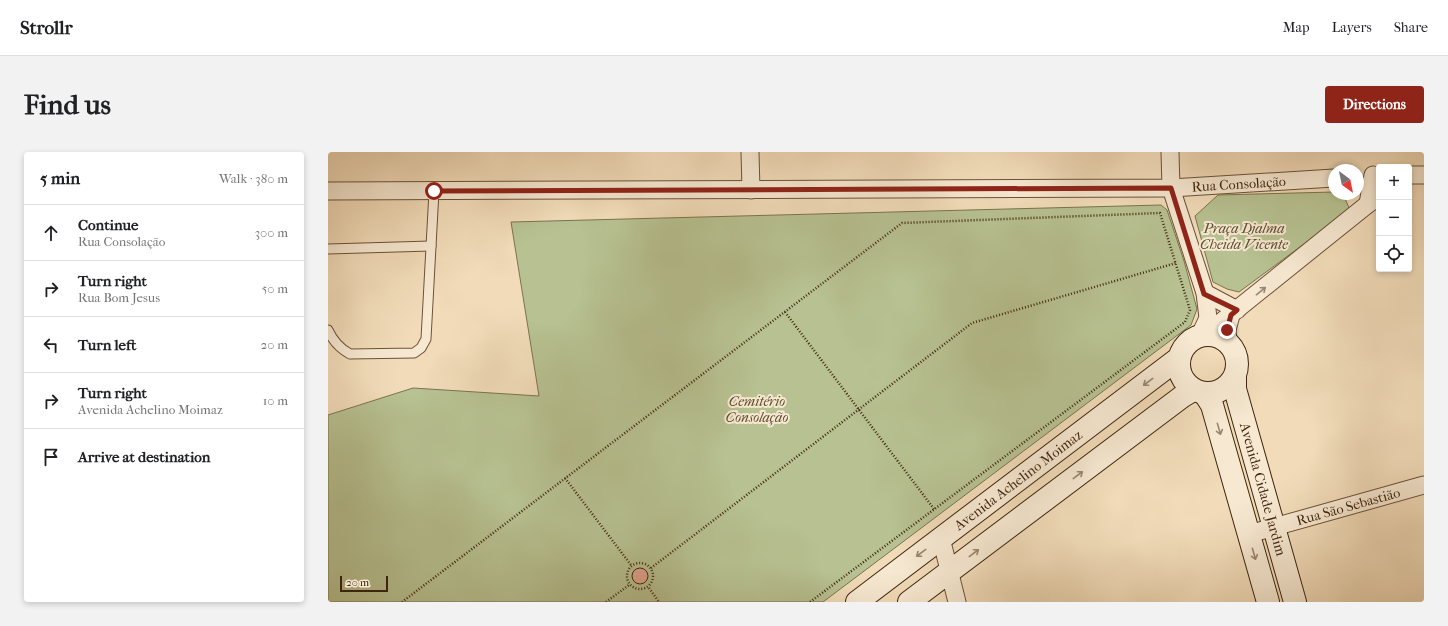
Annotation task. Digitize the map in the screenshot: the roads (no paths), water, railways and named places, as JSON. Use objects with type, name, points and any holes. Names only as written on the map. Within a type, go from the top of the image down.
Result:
[{"type":"street","points":[[750,152],[751,190]]},
{"type":"street","points":[[1170,152],[1171,188],[1204,294],[1208,318],[1202,336]]},
{"type":"street","points":[[1202,336],[1217,336],[1228,343],[1235,352],[1237,364],[1235,376],[1228,386],[1217,392],[1199,392],[1184,382],[1179,370],[1179,358],[1184,347],[1193,339],[1202,336],[1234,313],[1373,200],[1370,176]]},
{"type":"street","name":"Rua Consolação","points":[[328,191],[1171,188],[1328,178]]},
{"type":"street","points":[[1204,294],[1234,313]]},
{"type":"street","points":[[1228,343],[1227,330],[1234,313]]},
{"type":"street","name":"Avenida Achelino Moimaz","points":[[857,602],[1179,358]]},
{"type":"street","name":"Avenida Cidade Jardim","points":[[1235,376],[1235,389],[1295,602]]},
{"type":"street","points":[[909,602],[1199,392]]},
{"type":"street","name":"Avenida Cidade Jardim","points":[[1199,392],[1212,405],[1268,602]]},
{"type":"street","name":"Rua São Sebastião","points":[[1249,534],[1424,485]]},
{"type":"street","points":[[940,538],[957,602]]},
{"type":"lane","points":[[328,330],[332,339],[342,350],[350,354],[414,353],[421,348],[426,339],[434,191]]},
{"type":"lane","points":[[328,249],[431,246]]},
{"type":"park label","name":"Praça Djalma Cheida Vicente","points":[[1244,236]]},
{"type":"park label","name":"Cemitério Consolação","points":[[757,410]]}]
